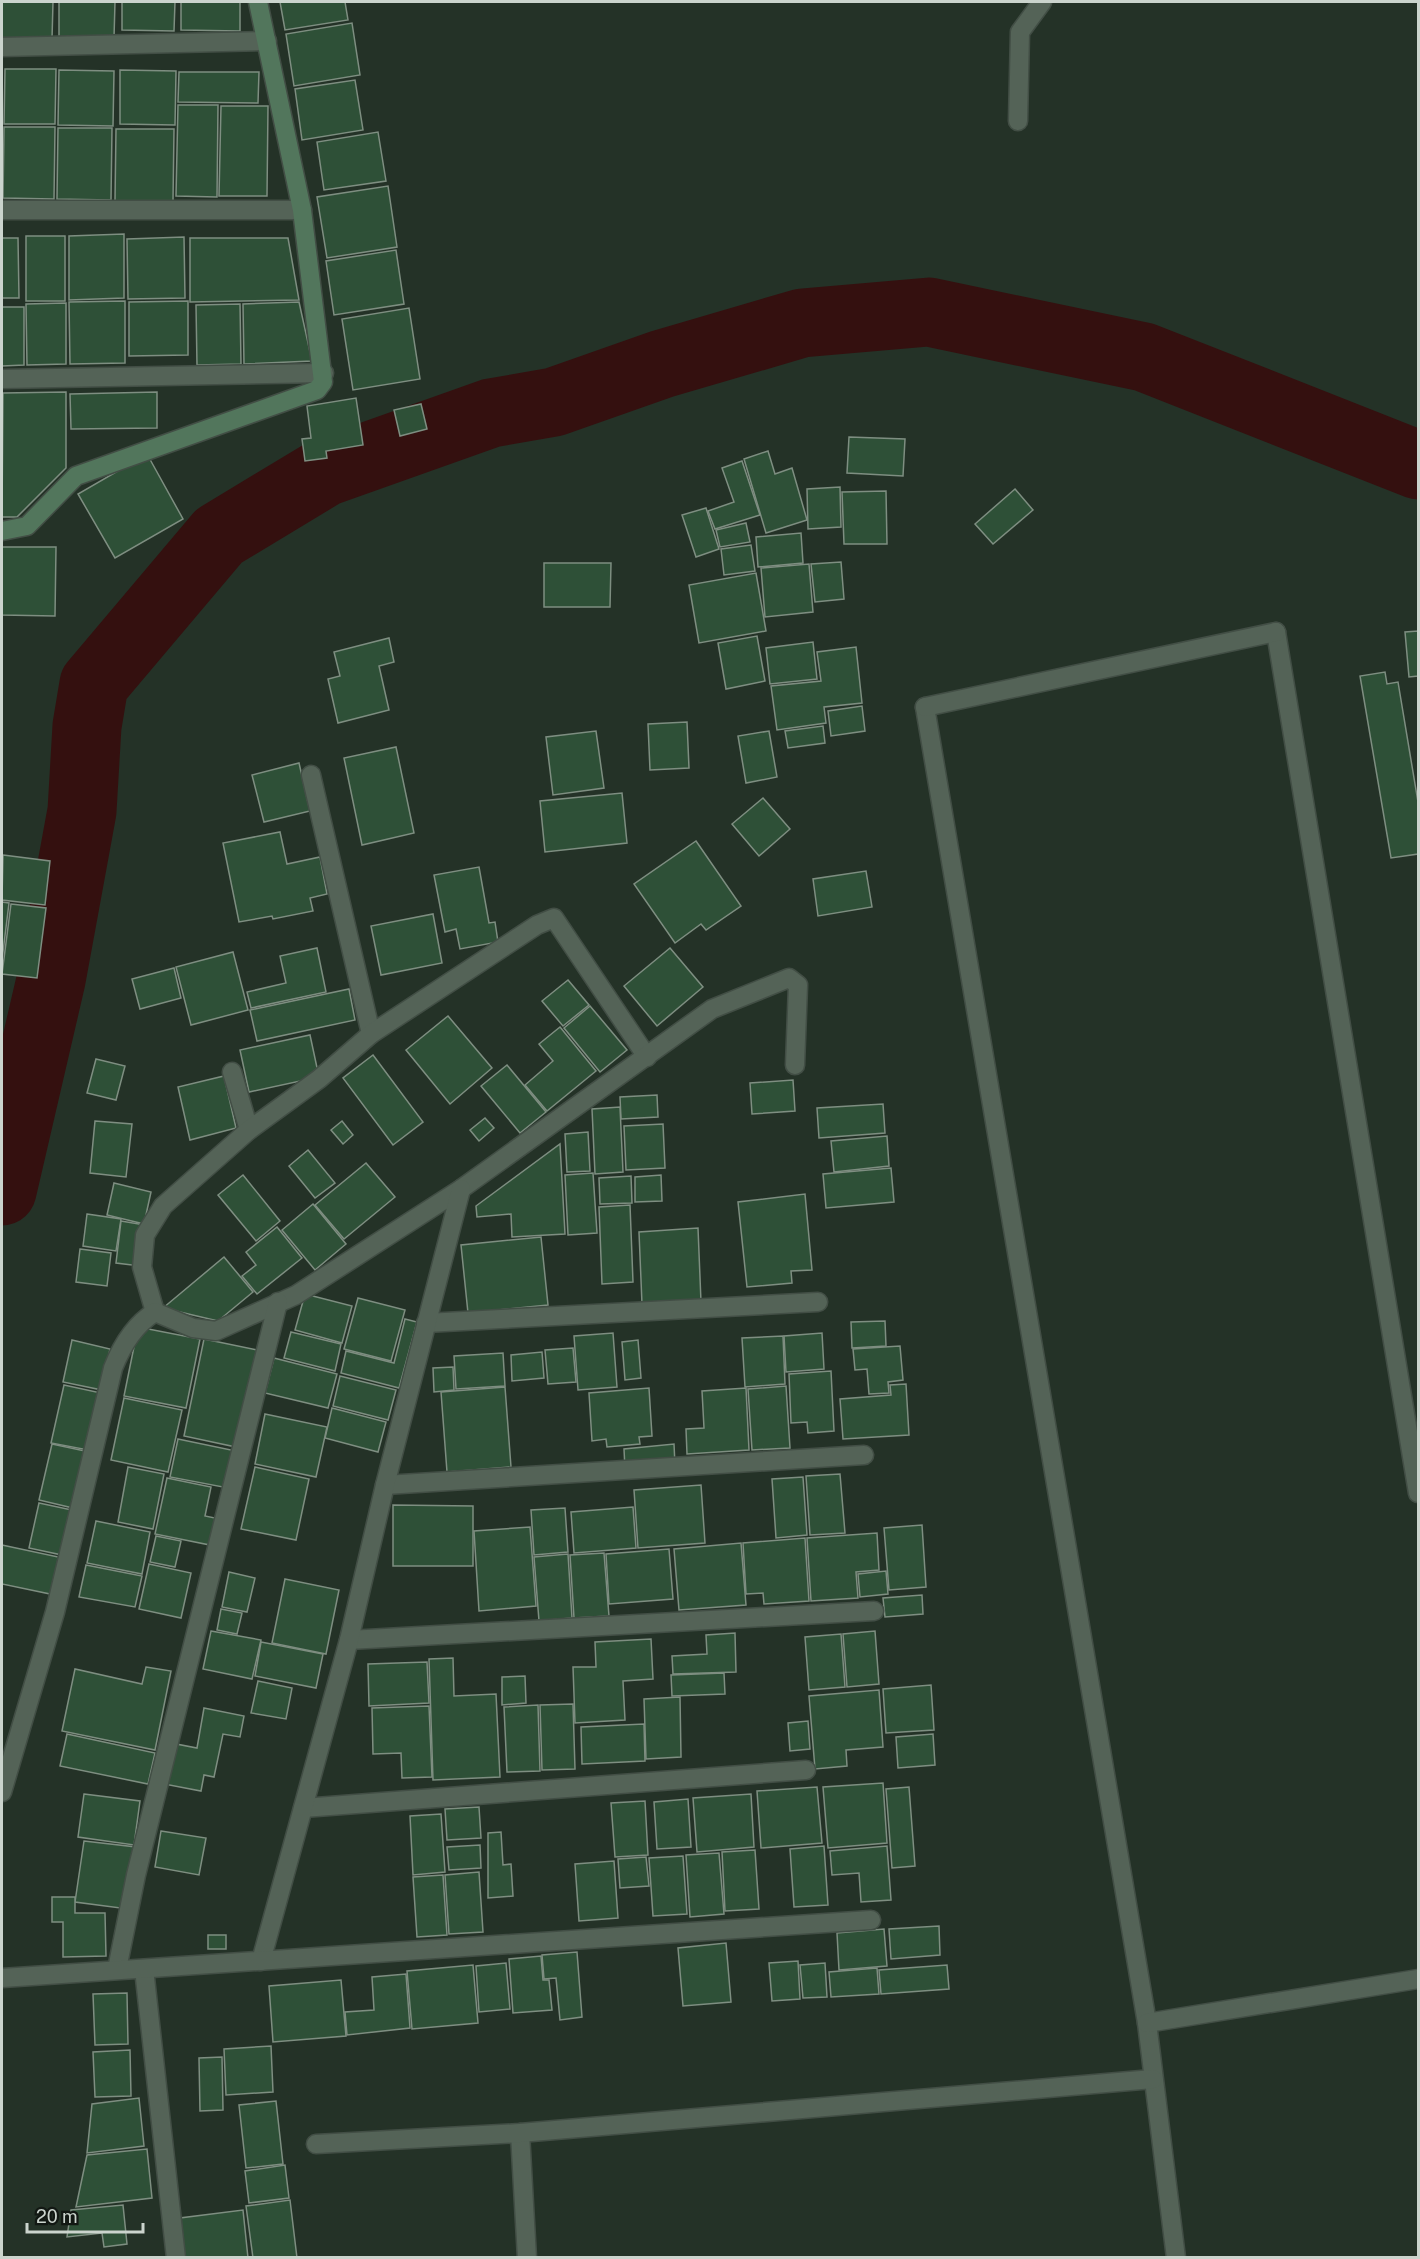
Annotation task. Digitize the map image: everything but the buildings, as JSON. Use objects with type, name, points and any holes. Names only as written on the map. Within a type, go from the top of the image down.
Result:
[{"type":"street","points":[[2,531],[27,526],[76,476],[317,390],[323,382],[324,373],[302,210],[258,2]]},
{"type":"street","points":[[1018,121],[1020,32],[1042,2]]},
{"type":"street","points":[[2,47],[267,41]]},
{"type":"street","points":[[2,210],[302,210]]},
{"type":"street","points":[[2,379],[324,373]]},
{"type":"street","points":[[1176,2258],[1147,2023],[926,707],[1276,632],[1419,1493]]},
{"type":"street","points":[[310,775],[371,1034]]},
{"type":"street","points":[[155,1312],[142,1267],[145,1235],[163,1206],[249,1130],[319,1079],[371,1034],[537,925],[554,918],[647,1057]]},
{"type":"street","points":[[155,1312],[193,1328],[216,1330],[296,1295],[462,1189],[712,1009],[789,978],[798,985],[795,1065]]},
{"type":"street","points":[[232,1072],[249,1130]]},
{"type":"street","points":[[261,1961],[349,1640],[385,1485],[462,1189]]},
{"type":"street","points":[[117,1969],[136,1875],[278,1302]]},
{"type":"street","points":[[426,1323],[818,1302]]},
{"type":"street","points":[[2,1792],[55,1612],[113,1368],[122,1347],[142,1320],[155,1312]]},
{"type":"street","points":[[385,1485],[864,1455]]},
{"type":"street","points":[[349,1640],[874,1611]]},
{"type":"street","points":[[303,1808],[806,1770]]},
{"type":"street","points":[[2,1978],[871,1920]]},
{"type":"street","points":[[144,1969],[176,2258]]},
{"type":"street","points":[[1147,2023],[1419,1979]]},
{"type":"street","points":[[316,2144],[520,2133],[1153,2079]]},
{"type":"street","points":[[520,2133],[527,2258]]},
{"type":"waterway","points":[[2,1191],[51,980],[82,811],[87,726],[94,684],[219,536],[325,472],[491,413],[554,402],[662,364],[802,323],[929,312],[1144,357],[1418,465]]}]
